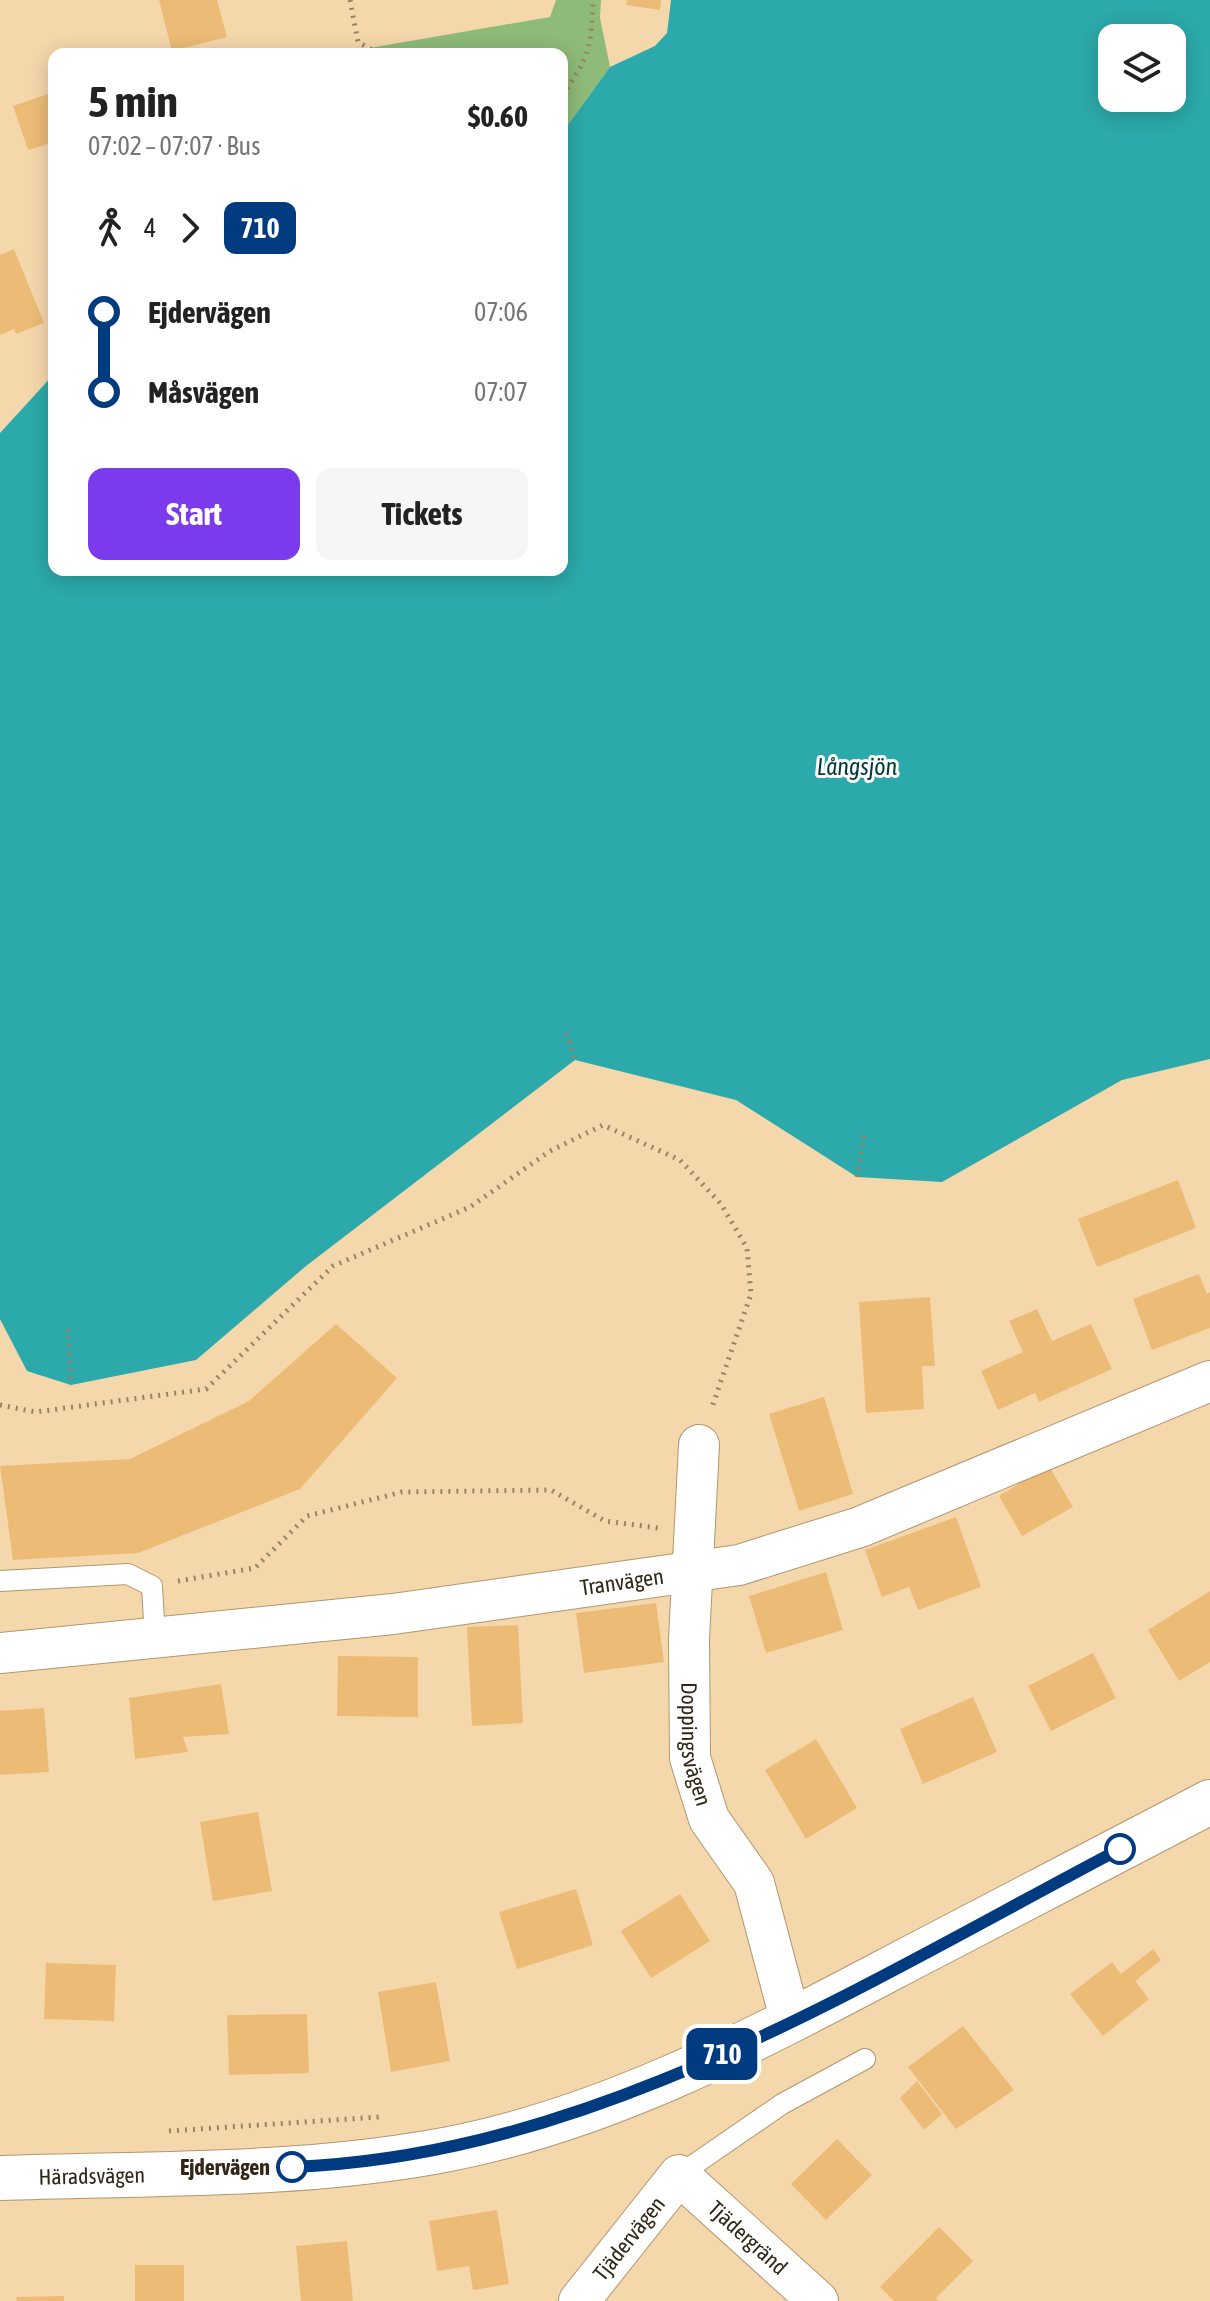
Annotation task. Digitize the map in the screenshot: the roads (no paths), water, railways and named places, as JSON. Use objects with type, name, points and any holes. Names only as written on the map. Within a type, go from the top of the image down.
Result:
[{"type":"street","name":"Tranvägen","points":[[0,1653],[393,1614],[693,1574],[739,1565],[860,1527],[1210,1381]]},
{"type":"street","name":"Doppingsvägen","points":[[699,1445],[690,1758],[709,1819],[754,1883],[791,2022]]},
{"type":"street","name":"Häradsvägen","points":[[0,2178],[321,2166],[433,2152],[533,2128],[664,2080],[791,2022],[1210,1802]]},
{"type":"street","name":"Tjädervägen","points":[[579,2301],[679,2175]]},
{"type":"street","name":"Tjädergränd","points":[[679,2175],[818,2301]]},
{"type":"lane","points":[[0,1581],[128,1574],[152,1586],[155,1638]]},
{"type":"lane","points":[[679,2175],[782,2104],[865,2059]]},
{"type":"water","name":"Långsjön","points":[[671,0],[1210,0],[1210,1059],[1122,1080],[942,1182],[857,1177],[736,1100],[575,1060],[306,1266],[196,1360],[71,1385],[27,1371],[0,1319],[0,433],[48,381],[48,576],[568,576],[568,125],[610,67],[655,46],[667,33]]},
{"type":"place","name":"Ejdervägen","points":[[292,2167]]}]
